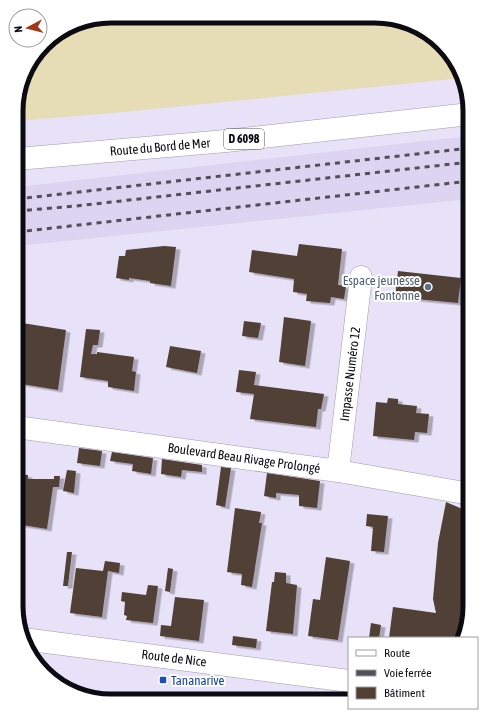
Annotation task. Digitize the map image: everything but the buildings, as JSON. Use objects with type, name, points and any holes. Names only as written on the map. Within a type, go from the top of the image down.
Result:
[{"type":"main road","name":"Route du Bord de Mer","points":[[23,158],[226,141],[463,115]]},
{"type":"main road","name":"Impasse Numéro 12","points":[[338,471],[361,277]]},
{"type":"main road","name":"Boulevard Beau Rivage Prolongé","points":[[23,428],[338,471],[463,493]]},
{"type":"main road","name":"Route de Nice","points":[[30,640],[348,681]]},
{"type":"shaded area","points":[[463,137],[463,200],[23,245],[23,186]]},
{"type":"sand","points":[[100,24],[386,24],[409,30],[429,41],[445,57],[457,79],[114,113],[23,121],[24,100],[28,83],[35,67],[45,53],[57,41],[67,35],[83,28]]},
{"type":"railway","points":[[23,198],[463,149]]},
{"type":"railway","points":[[23,210],[76,206],[463,163]]},
{"type":"railway","points":[[23,231],[463,182]]},
{"type":"place","name":"Espace jeunesse Fontonne","points":[[428,287]]},
{"type":"place","name":"Tananarive","points":[[163,680]]}]
